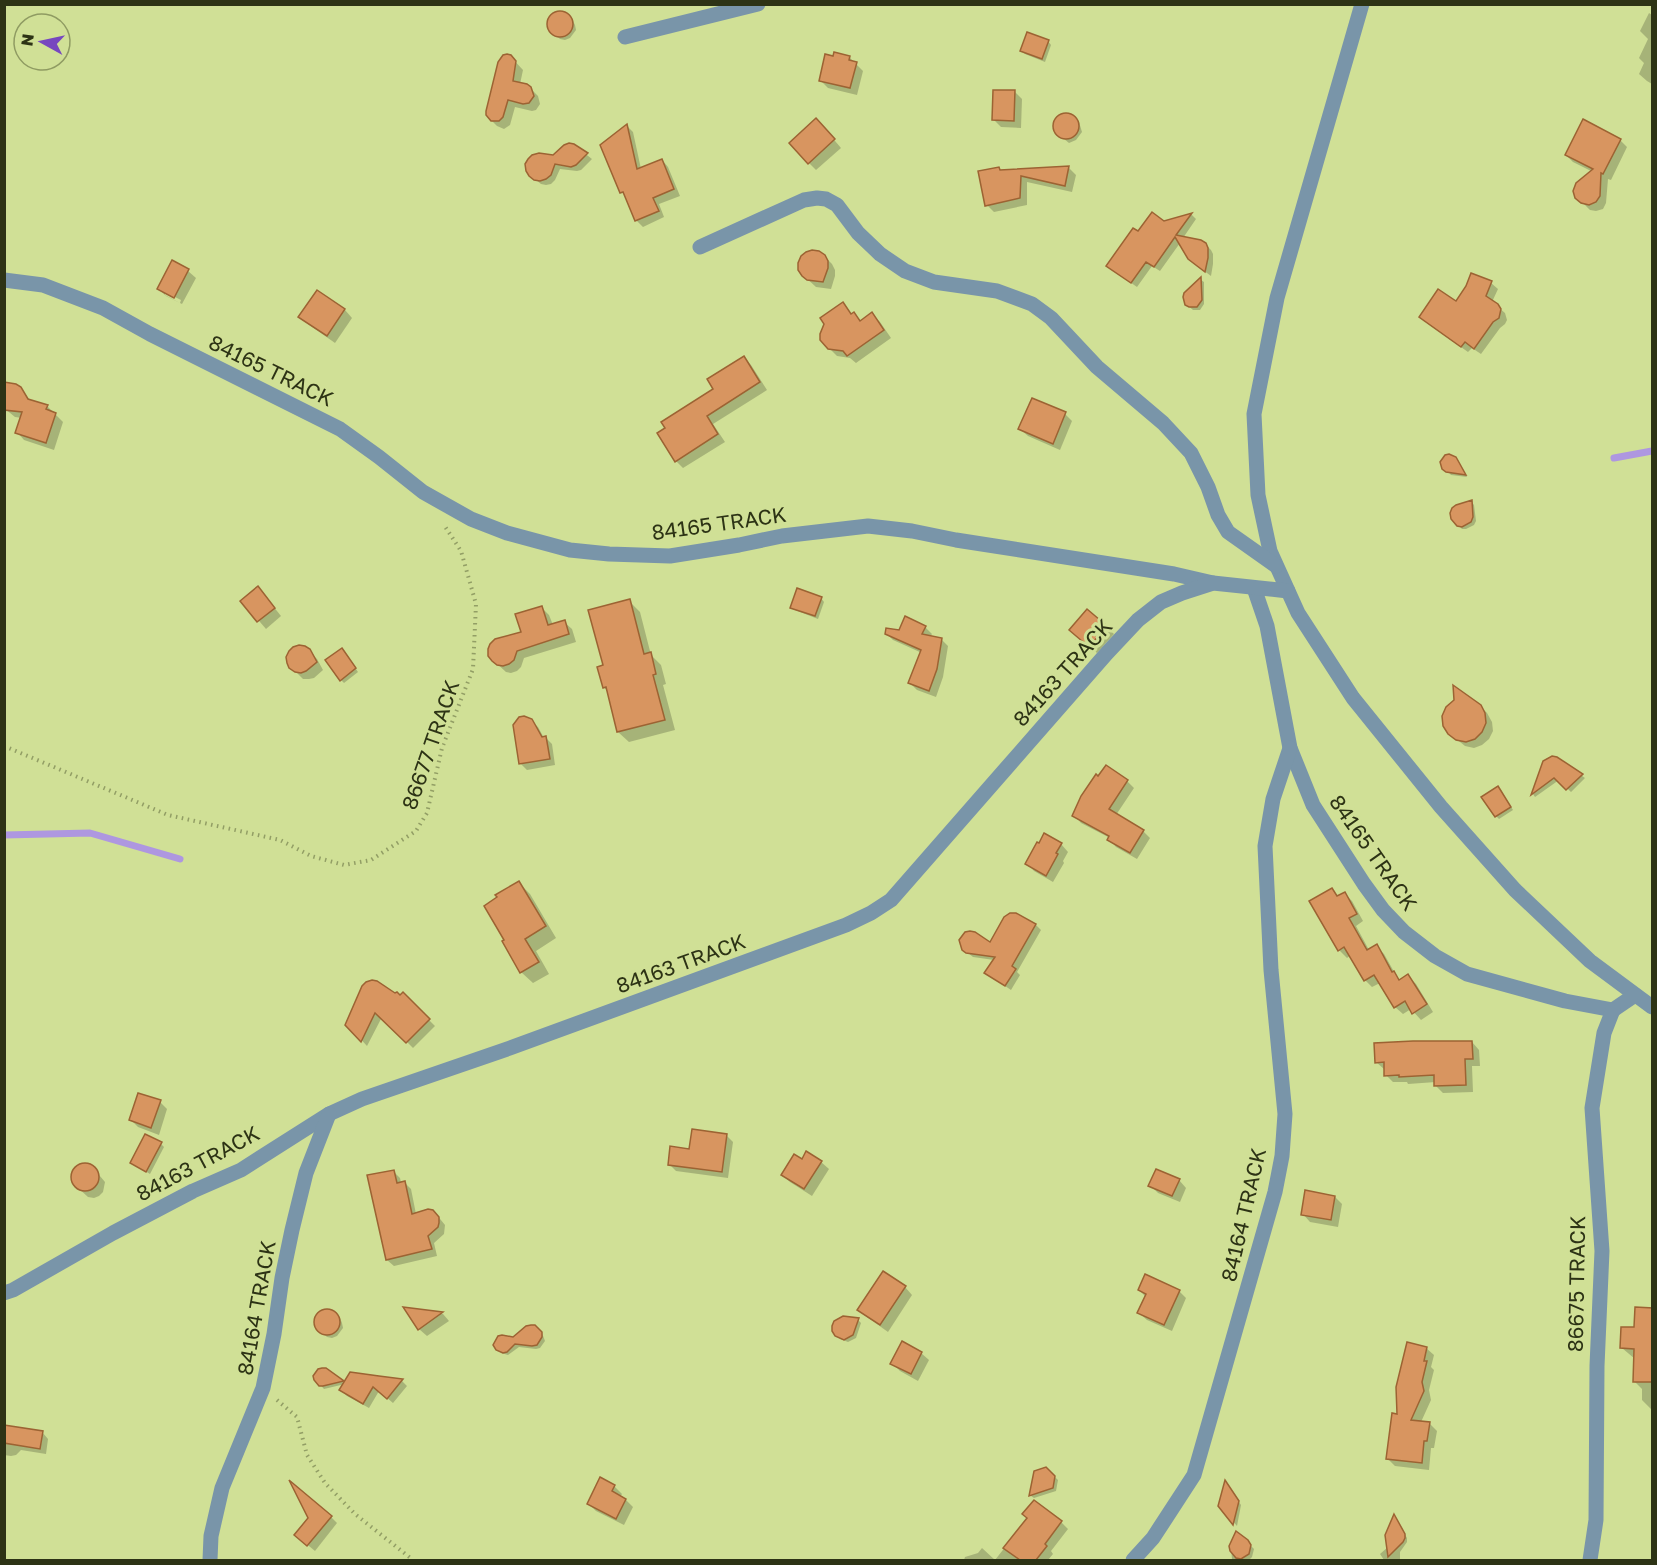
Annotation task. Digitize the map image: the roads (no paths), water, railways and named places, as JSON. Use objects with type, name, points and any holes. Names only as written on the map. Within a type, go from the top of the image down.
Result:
[{"type":"street","points":[[625,37],[758,4]]},
{"type":"street","points":[[1362,4],[1277,298],[1254,414],[1258,495],[1270,551],[1298,612],[1353,698],[1441,807],[1515,890],[1590,962],[1653,1006]]},
{"type":"street","points":[[700,248],[804,200],[817,198],[837,205],[858,233],[880,254],[904,271],[934,282],[997,291],[1032,303],[1051,318],[1097,367],[1162,423],[1191,453],[1208,487],[1218,515],[1228,532],[1276,566]]},
{"type":"street","name":"84165 TRACK","points":[[4,280],[43,285],[103,308],[340,429],[423,492],[471,519],[507,533],[570,550],[670,556],[782,536],[868,526],[912,531],[1174,574],[1213,583]]},
{"type":"street","name":"84163 TRACK","points":[[4,1293],[193,1191],[241,1170],[329,1114],[362,1098],[510,1048],[692,982],[846,926],[871,913],[891,900],[1107,653],[1138,620],[1161,602],[1213,583],[1288,591]]},
{"type":"street","name":"84165 TRACK","points":[[1254,588],[1267,626],[1290,748],[1313,804],[1383,910],[1404,932],[1435,956],[1467,974],[1565,1001],[1613,1010]]},
{"type":"street","name":"84164 TRACK","points":[[1133,1560],[1153,1538],[1194,1475],[1275,1192],[1282,1156],[1285,1114],[1283,1076],[1272,970],[1265,846],[1273,799],[1290,748]]},
{"type":"street","points":[[1613,1010],[1635,995]]},
{"type":"street","name":"86675 TRACK","points":[[1590,1560],[1596,1520],[1597,1366],[1602,1251],[1592,1108],[1604,1033],[1613,1010]]},
{"type":"street","name":"84164 TRACK","points":[[210,1560],[211,1536],[222,1488],[263,1388],[292,1230],[306,1173],[329,1114]]},
{"type":"waterway","points":[[1614,458],[1652,451]]},
{"type":"waterway","points":[[4,835],[90,833],[180,859]]}]
